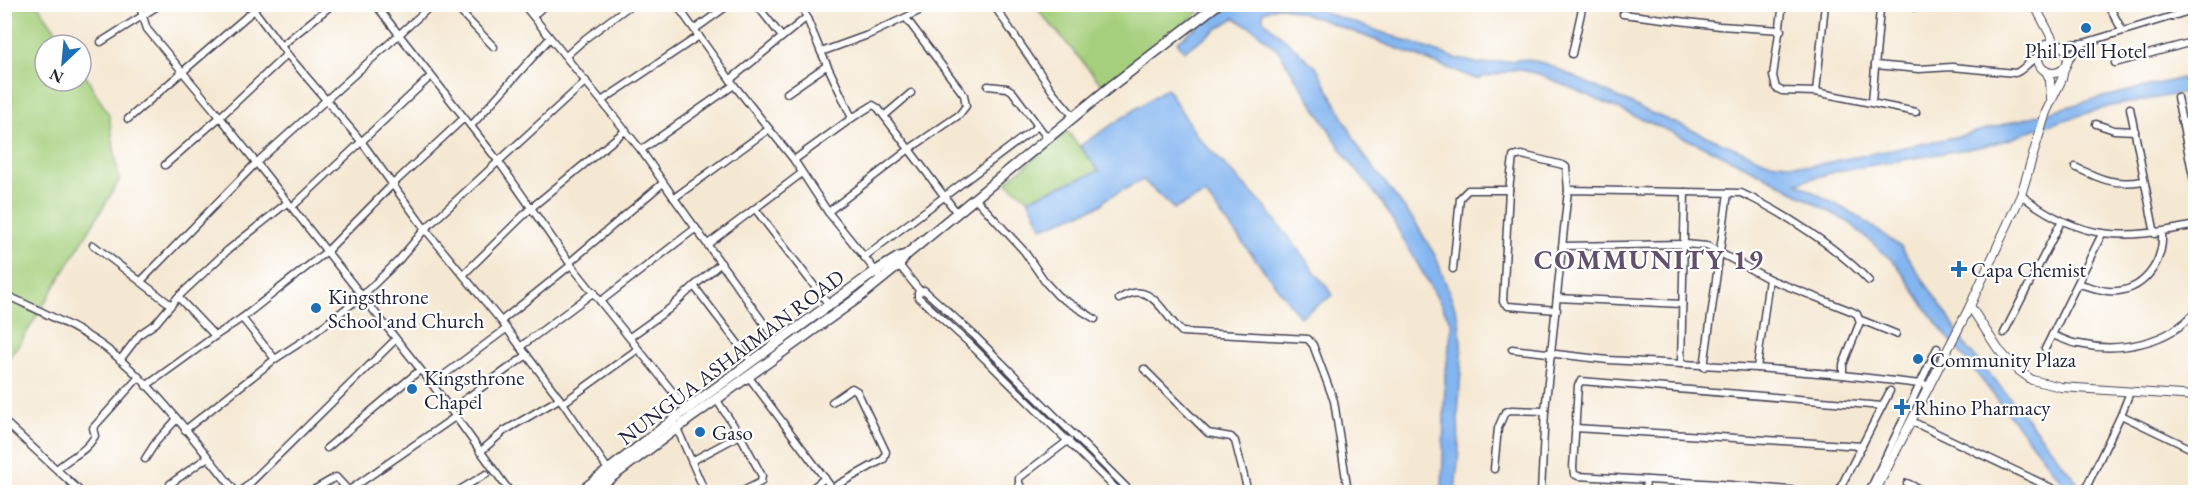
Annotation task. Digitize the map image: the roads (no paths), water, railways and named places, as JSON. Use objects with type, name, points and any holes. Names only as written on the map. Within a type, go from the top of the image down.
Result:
[{"type":"main road","name":"NUNGUA ASHAIMAN ROAD","points":[[592,492],[752,362],[829,305],[899,265],[906,255],[1049,140],[1074,117],[1218,4]]},
{"type":"main road","name":"NUNGUA ASHAIMAN ROAD","points":[[690,413],[716,399],[748,376],[899,257],[906,255]]},
{"type":"main road","name":"NUNGUA ASHAIMAN ROAD","points":[[580,492],[676,424]]},
{"type":"street","points":[[139,4],[147,29],[220,117],[432,384],[510,492]]},
{"type":"street","points":[[101,42],[161,4]]},
{"type":"street","points":[[281,46],[333,4]]},
{"type":"street","points":[[375,4],[430,77],[499,162],[571,264],[690,413]]},
{"type":"street","points":[[141,281],[256,163],[433,4]]},
{"type":"street","points":[[453,4],[494,47]]},
{"type":"street","points":[[523,4],[642,150],[778,344]]},
{"type":"street","points":[[532,16],[546,4]]},
{"type":"street","points":[[566,56],[632,4]]},
{"type":"street","points":[[676,4],[794,160],[828,212],[879,275]]},
{"type":"street","points":[[695,29],[730,4]]},
{"type":"street","points":[[756,4],[782,37]]},
{"type":"street","points":[[821,52],[906,18],[934,4]]},
{"type":"street","points":[[993,4],[1053,92],[1074,117]]},
{"type":"street","points":[[1572,54],[1583,4]]},
{"type":"street","points":[[1783,4],[1773,76],[1774,87],[1782,91],[1816,92],[1916,112]]},
{"type":"street","points":[[1816,92],[1825,4]]},
{"type":"street","points":[[1903,4],[1914,8]]},
{"type":"street","points":[[1869,492],[1925,384],[1970,306],[2021,195],[2046,112],[2062,78],[2067,52],[2057,44],[2044,26],[2034,4]]},
{"type":"street","points":[[2108,4],[2122,30]]},
{"type":"street","points":[[803,5],[826,66],[852,118]]},
{"type":"street","points":[[128,119],[254,7],[287,54],[361,141],[425,229],[501,321],[561,401],[609,471]]},
{"type":"street","points":[[1872,102],[1880,9]]},
{"type":"street","points":[[2042,47],[2084,43],[2196,9]]},
{"type":"street","points":[[1623,14],[1720,26],[1781,30]]},
{"type":"street","points":[[642,150],[733,82],[807,17]]},
{"type":"street","points":[[828,212],[908,150],[959,115],[966,106],[964,95],[906,18]]},
{"type":"street","points":[[2044,26],[2038,63],[2046,71],[2050,81],[2050,101]]},
{"type":"street","points":[[603,100],[699,36]]},
{"type":"street","points":[[471,126],[550,38]]},
{"type":"street","points":[[2115,63],[2196,41]]},
{"type":"street","points":[[2046,71],[2055,72],[2066,65],[2084,43]]},
{"type":"street","points":[[165,165],[287,54]]},
{"type":"street","points":[[1875,65],[1919,69],[1952,67],[2015,73],[2038,57]]},
{"type":"street","points":[[787,93],[826,66]]},
{"type":"street","points":[[120,360],[140,334],[156,323],[178,297],[228,250],[290,205],[430,77]]},
{"type":"street","points":[[185,430],[275,359],[309,337],[363,296],[399,260],[425,229],[586,81]]},
{"type":"street","points":[[988,86],[1007,88],[1012,91],[1049,140]]},
{"type":"street","points":[[884,116],[911,93]]},
{"type":"street","points":[[2177,97],[2196,191]]},
{"type":"street","points":[[794,160],[873,105],[884,116],[957,213]]},
{"type":"street","points":[[2079,284],[2109,291],[2134,287],[2144,281],[2158,261],[2163,244],[2143,181],[2130,108]]},
{"type":"street","points":[[146,386],[242,318],[327,251],[392,185],[464,118]]},
{"type":"street","points":[[2182,122],[2196,121]]},
{"type":"street","points":[[2096,124],[2114,130],[2134,131]]},
{"type":"street","points":[[864,257],[1038,126]]},
{"type":"street","points":[[674,198],[769,129]]},
{"type":"street","points":[[464,274],[531,208],[626,130]]},
{"type":"street","points":[[1541,492],[1545,411],[1557,310],[1568,190],[1566,167],[1517,154],[1512,160],[1509,190],[1503,302],[1508,306],[1557,310]]},
{"type":"street","points":[[2074,167],[2117,184],[2143,181]]},
{"type":"street","points":[[708,244],[802,173]]},
{"type":"street","points":[[501,321],[571,264],[663,183]]},
{"type":"street","points":[[1453,269],[1460,198],[1468,190],[1509,190]]},
{"type":"street","points":[[1568,190],[1728,194],[1736,192],[1748,196],[1796,224],[1850,261],[1869,281]]},
{"type":"street","points":[[1680,364],[1685,244],[1684,192]]},
{"type":"street","points":[[1704,367],[1728,194]]},
{"type":"street","points":[[2021,195],[2061,222],[2102,234],[2159,233],[2196,225]]},
{"type":"street","points":[[975,198],[1024,251],[1058,296],[1095,319]]},
{"type":"street","points":[[756,210],[829,305]]},
{"type":"street","points":[[2004,333],[2061,222]]},
{"type":"street","points":[[601,301],[696,228]]},
{"type":"street","points":[[2046,349],[2102,234]]},
{"type":"street","points":[[1562,246],[1685,244],[1707,246],[1769,279],[1851,311],[1857,314],[1860,320],[1859,328],[1843,365],[1843,375]]},
{"type":"street","points":[[93,245],[171,305]]},
{"type":"street","points":[[630,337],[669,309],[721,263]]},
{"type":"street","points":[[899,265],[920,291],[924,290],[974,335],[1131,492]]},
{"type":"street","points":[[1757,368],[1769,279]]},
{"type":"street","points":[[694,286],[752,362]]},
{"type":"street","points":[[920,291],[918,297],[968,342],[1119,492]]},
{"type":"street","points":[[520,347],[594,292]]},
{"type":"street","points":[[1119,299],[1130,292],[1141,292],[1155,300],[1182,332],[1308,339],[1313,345],[1334,401],[1348,492]]},
{"type":"street","points":[[4,294],[92,339],[120,360],[185,430],[236,492]]},
{"type":"street","points":[[178,297],[215,336]]},
{"type":"street","points":[[1557,298],[1682,304]]},
{"type":"street","points":[[1970,306],[1998,349],[2013,367],[2032,380],[2050,386],[2196,396]]},
{"type":"street","points":[[2052,335],[2090,346],[2129,346],[2168,334],[2188,320],[2196,311]]},
{"type":"street","points":[[242,318],[275,359]]},
{"type":"street","points":[[1860,320],[1896,334]]},
{"type":"street","points":[[432,384],[506,329]]},
{"type":"street","points":[[968,342],[974,335]]},
{"type":"street","points":[[241,492],[395,340]]},
{"type":"street","points":[[1875,492],[1911,421],[1937,348]]},
{"type":"street","points":[[480,452],[504,431],[561,401],[638,349]]},
{"type":"street","points":[[1512,349],[1608,360],[1704,367],[1757,368],[1925,384]]},
{"type":"street","points":[[450,410],[527,356]]},
{"type":"street","points":[[1144,369],[1208,433],[1231,437],[1235,441],[1248,492]]},
{"type":"street","points":[[327,448],[420,370]]},
{"type":"street","points":[[748,376],[834,490],[884,459],[886,452],[857,391],[852,388],[832,402]]},
{"type":"street","points":[[57,470],[69,458],[83,452],[94,436],[93,428],[138,378]]},
{"type":"street","points":[[1813,492],[1578,476],[1574,474],[1576,390],[1581,381],[1882,406]]},
{"type":"street","points":[[1838,492],[1890,391]]},
{"type":"street","points":[[2095,492],[2085,490],[2130,392]]},
{"type":"street","points":[[716,399],[740,435],[763,479],[741,492]]},
{"type":"street","points":[[1494,469],[1498,428],[1505,412],[1511,410],[1545,411]]},
{"type":"street","points":[[2121,415],[2196,451]]},
{"type":"street","points":[[310,492],[336,477],[349,492],[455,417]]},
{"type":"street","points":[[145,459],[156,442],[176,420]]},
{"type":"street","points":[[4,421],[81,492]]},
{"type":"street","points":[[1911,421],[2060,492]]},
{"type":"street","points":[[676,424],[705,492]]},
{"type":"street","points":[[1575,428],[1862,446]]},
{"type":"street","points":[[692,461],[740,435]]},
{"type":"street","points":[[1026,492],[1018,484],[1019,478],[1074,436]]},
{"type":"street","points":[[170,484],[208,457]]},
{"type":"street","points":[[456,492],[486,474]]},
{"type":"street","points":[[807,492],[825,478]]},
{"type":"street","points":[[1645,492],[1646,480]]},
{"type":"street","points":[[1907,483],[1926,492]]},
{"type":"street","points":[[1718,492],[1719,484]]},
{"type":"water","points":[[1226,5],[1304,5],[1455,58],[1481,64],[1527,59],[1547,64],[1649,112],[1768,162],[1810,166],[1965,135],[2092,100],[2182,78],[2195,77],[2196,91],[2111,106],[2035,129],[2011,139],[1979,147],[1838,171],[1797,183],[1857,216],[1901,247],[1948,316],[1966,347],[2022,412],[2085,492],[2070,492],[1929,313],[1897,265],[1850,223],[1771,179],[1714,151],[1539,74],[1517,69],[1476,79],[1323,20],[1280,6],[1263,12],[1263,20],[1317,68],[1362,153],[1415,222],[1436,257],[1459,319],[1462,356],[1458,414],[1459,451],[1455,492],[1442,492],[1445,378],[1452,324],[1382,202],[1349,161],[1278,50],[1252,28],[1234,18],[1184,51],[1177,42]]},
{"type":"water","points":[[1167,88],[1197,136],[1266,208],[1333,295],[1300,317],[1205,194],[1174,209],[1143,180],[1107,198],[1101,205],[1042,228],[1028,199],[1099,171],[1080,146]]},
{"type":"place","name":"Phil Dell Hotel","points":[[2086,28]]},
{"type":"place","name":"Capa Chemist","points":[[1959,269]]},
{"type":"place","name":"Kingsthrone School and Church","points":[[316,308]]},
{"type":"place","name":"Community Plaza","points":[[1918,359]]},
{"type":"place","name":"Kingsthrone Chapel","points":[[412,389]]},
{"type":"place","name":"Rhino Pharmacy","points":[[1902,407]]},
{"type":"place","name":"Gaso","points":[[700,432]]},
{"type":"district","name":"COMMUNITY 19","points":[[1649,259]]}]
